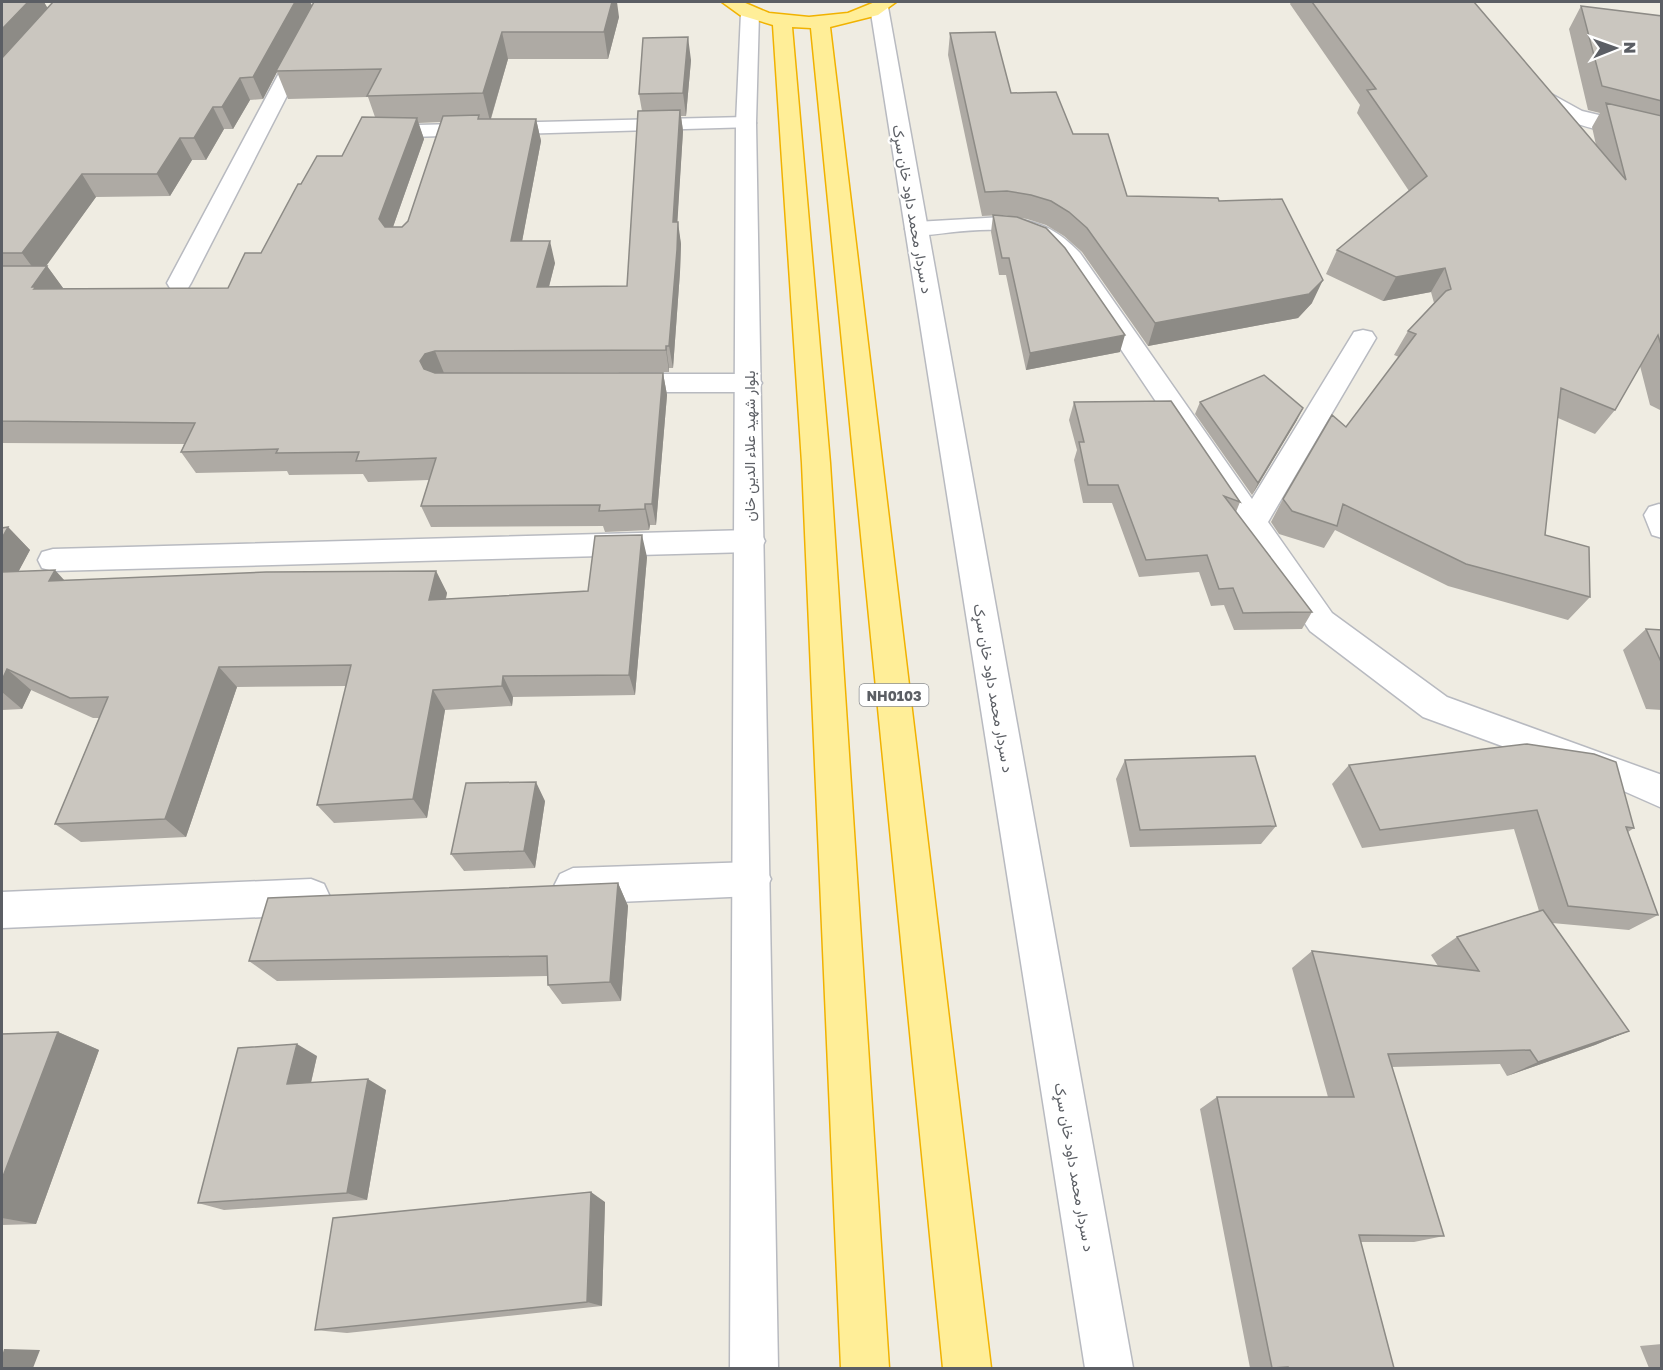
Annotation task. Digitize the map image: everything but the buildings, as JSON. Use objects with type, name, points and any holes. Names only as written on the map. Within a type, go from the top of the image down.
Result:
[{"type":"highway","points":[[740,7],[782,21],[820,22],[857,16],[883,4]]},
{"type":"highway","points":[[782,21],[816,463],[865,1368]]},
{"type":"highway","name":"NH0103","points":[[820,22],[967,1368]]},
{"type":"street","points":[[179,283],[326,2]]},
{"type":"street","name":"د سردار محمد داود خان سړک","points":[[883,4],[916,229],[1109,1368]]},
{"type":"street","name":"بلوار شهید علاء الدین خان","points":[[740,7],[746,123],[752,879]]},
{"type":"street","points":[[1516,71],[1539,98],[1564,112],[1662,136]]},
{"type":"street","points":[[375,132],[746,123]]},
{"type":"street","points":[[433,153],[440,130]]},
{"type":"street","points":[[916,229],[1009,225],[1026,227],[1052,238],[1072,258],[1321,622],[1435,707],[1631,778],[1662,792]]},
{"type":"street","points":[[1253,523],[1363,338]]},
{"type":"street","points":[[596,383],[749,383]]},
{"type":"street","points":[[53,560],[750,541]]},
{"type":"street","points":[[537,888],[752,879],[754,1368]]},
{"type":"street","points":[[2,910],[347,896]]}]
